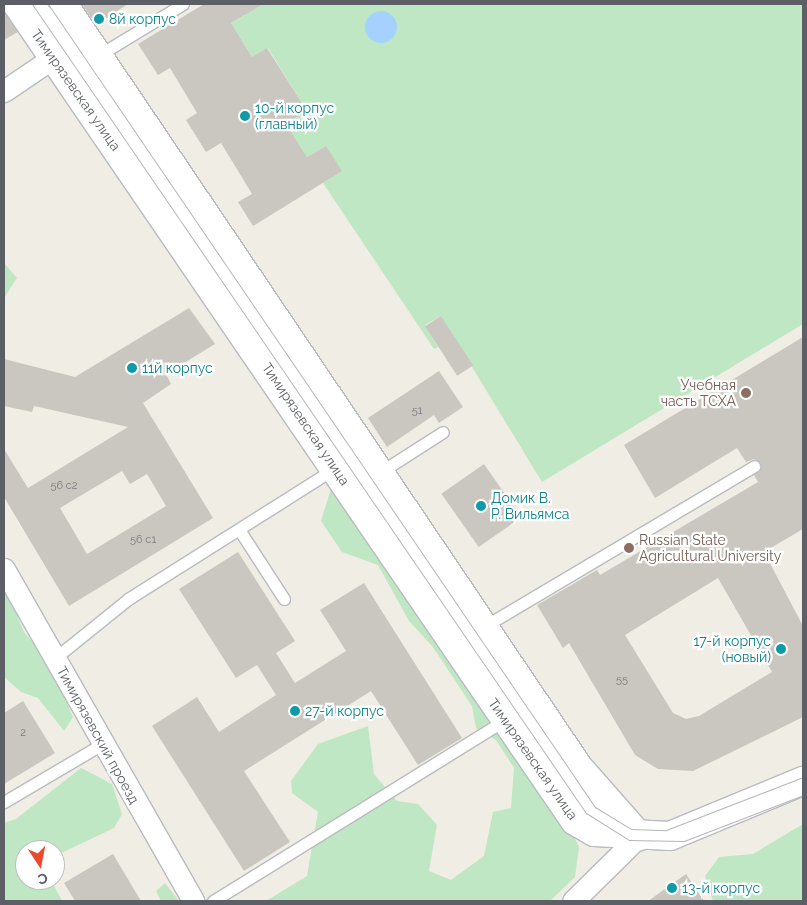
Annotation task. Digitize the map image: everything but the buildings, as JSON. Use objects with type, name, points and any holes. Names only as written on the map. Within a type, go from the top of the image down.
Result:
[{"type":"main road","name":"Тимирязевская улица","points":[[17,4],[77,49],[351,458],[382,471],[579,768],[639,836]]},
{"type":"main road","name":"Тимирязевская улица","points":[[63,4],[77,49],[351,458],[505,720],[575,821],[594,832],[639,836]]},
{"type":"main road","points":[[639,836],[670,836],[700,826],[803,781]]},
{"type":"street","points":[[4,91],[77,49]]},
{"type":"street","name":"Тимирязевский проезд","points":[[4,569],[193,901]]},
{"type":"street","points":[[573,901],[639,836]]},
{"type":"lane","points":[[40,4],[77,49],[183,4]]},
{"type":"lane","points":[[382,471],[443,432]]},
{"type":"lane","points":[[55,658],[128,598],[240,531],[351,458],[591,810],[616,829],[639,836]]},
{"type":"lane","points":[[485,626],[754,466]]},
{"type":"lane","points":[[240,531],[284,599]]},
{"type":"lane","points":[[213,901],[505,720]]},
{"type":"lane","points":[[4,802],[102,744]]},
{"type":"green space","points":[[239,4],[803,4],[803,324],[542,482],[441,316],[425,325],[438,347],[434,349],[323,183],[341,171],[326,146],[307,157],[286,124],[307,111],[268,48],[252,57],[231,23],[245,15]]},
{"type":"green space","points":[[4,263],[17,278],[4,298]]},
{"type":"green space","points":[[333,482],[565,817],[579,847],[575,877],[550,901],[266,901],[307,876],[318,812],[292,793],[291,781],[318,744],[368,726],[374,774],[397,801],[418,804],[437,825],[429,871],[451,880],[484,856],[493,812],[511,808],[514,768],[496,740],[476,728],[472,706],[433,647],[409,621],[378,565],[342,552],[321,521]]},
{"type":"green space","points":[[4,585],[24,632],[50,664],[73,717],[64,731],[38,698],[21,692],[4,677]]},
{"type":"green space","points":[[81,768],[112,784],[122,814],[114,828],[65,851],[65,840],[15,840],[15,890],[56,890],[62,901],[4,901],[4,823],[16,819]]},
{"type":"green space","points":[[803,824],[803,901],[713,901],[705,876],[719,857],[753,854]]},
{"type":"green space","points":[[165,883],[179,901],[161,901],[156,891]]},
{"type":"water","points":[[381,11],[387,12],[392,16],[396,21],[396,33],[392,38],[387,42],[381,43],[375,42],[370,38],[366,33],[365,27],[366,21],[370,16],[375,12]]},
{"type":"tram line","points":[[32,4],[586,813],[629,840],[684,841],[803,795]]},
{"type":"tram line","points":[[48,4],[595,807],[631,829],[666,830],[803,777]]},
{"type":"place","name":"8й корпус","points":[[99,19]]},
{"type":"place","name":"10-й корпус (главный)","points":[[245,116]]},
{"type":"place","name":"11й корпус","points":[[132,368]]},
{"type":"place","name":"Учебная часть ТСХА","points":[[746,393]]},
{"type":"place","name":"Домик В. Р. Вильямса","points":[[481,506]]},
{"type":"place","name":"Russian State Agricultural University","points":[[629,548]]},
{"type":"place","name":"17-й корпус (новый)","points":[[781,649]]},
{"type":"place","name":"27-й корпус","points":[[295,711]]},
{"type":"place","name":"13-й корпус","points":[[672,888]]}]
